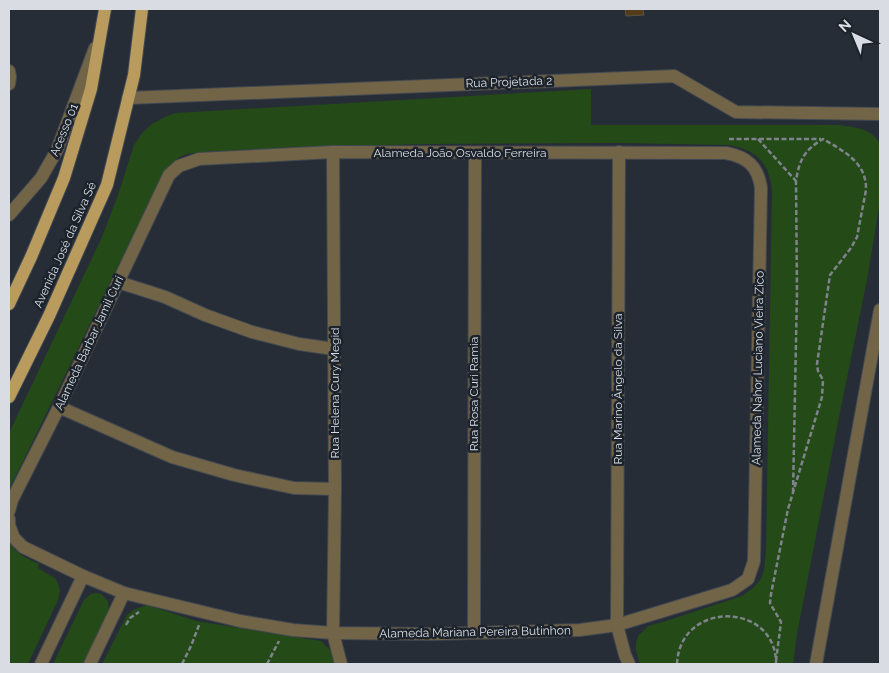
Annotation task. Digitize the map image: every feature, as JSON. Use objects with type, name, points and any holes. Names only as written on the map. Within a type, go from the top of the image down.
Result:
[{"type":"main road","points":[[9,304],[64,178],[91,89],[105,9]]},
{"type":"main road","name":"Avenida José da Silva Sé","points":[[9,397],[107,185],[134,76],[142,9]]},
{"type":"street","name":"Acesso 01","points":[[9,215],[41,178],[57,150],[100,34]]},
{"type":"street","points":[[9,71],[9,84]]},
{"type":"street","name":"Rua Projetada 2","points":[[128,98],[674,76],[736,112],[880,114]]},
{"type":"street","name":"Alameda João Osvaldo Ferreira","points":[[169,175],[179,166],[199,159],[333,152],[475,154],[726,153],[740,156],[752,165]]},
{"type":"street","name":"Rua Helena Cury Megid","points":[[333,152],[335,489],[332,633],[341,664]]},
{"type":"street","name":"Rua Marino Ângelo da Silva","points":[[619,152],[617,625],[629,664]]},
{"type":"street","name":"Rua Rosa Curi Ramia","points":[[474,633],[475,154]]},
{"type":"street","name":"Alameda Nahor Luciano Vieira Zico","points":[[752,165],[760,178],[761,188],[754,561],[752,572]]},
{"type":"street","name":"Alameda Barbar Jamil Curi","points":[[9,511],[12,500],[59,407],[169,175]]},
{"type":"street","points":[[118,282],[252,332],[299,344],[334,349]]},
{"type":"street","points":[[816,664],[880,310]]},
{"type":"street","points":[[59,407],[172,457],[234,475],[294,488],[335,489]]},
{"type":"street","name":"Alameda Mariana Pereira Butinhon","points":[[9,519],[9,525],[14,538],[23,547],[83,576],[124,593],[240,621],[293,630],[332,633],[474,633],[580,630],[617,625],[732,590],[745,582],[752,572]]},
{"type":"street","points":[[41,664],[83,576]]},
{"type":"street","points":[[90,664],[124,593]]},
{"type":"path","points":[[758,139],[796,181]]},
{"type":"path","points":[[776,662],[781,622],[770,603],[788,509],[793,493],[822,397],[823,380],[818,371],[817,364],[830,275],[851,248],[856,238],[866,183],[862,171],[854,159],[843,150],[823,139],[816,143],[803,157],[796,181],[797,291],[793,493]]},
{"type":"path","points":[[122,632],[130,618],[141,611]]},
{"type":"path","points":[[677,664],[680,647],[692,629],[701,623],[722,616],[741,618],[758,627],[771,642],[776,662]]},
{"type":"path","points":[[182,664],[196,637],[199,625],[195,624]]},
{"type":"path","points":[[267,664],[280,640],[271,638]]},
{"type":"green space","points":[[591,89],[591,125],[838,125],[867,131],[880,144],[880,202],[867,280],[797,634],[793,664],[640,664],[636,650],[638,636],[648,626],[742,596],[761,579],[764,570],[766,551],[772,190],[768,172],[759,158],[738,147],[728,145],[621,143],[431,144],[297,147],[186,154],[178,158],[162,176],[9,490],[9,433],[102,237],[134,145],[142,133],[152,124],[176,113]]},
{"type":"green space","points":[[9,542],[22,556],[39,564],[38,568],[56,579],[60,590],[58,600],[28,664],[9,664]]},
{"type":"green space","points":[[91,594],[101,594],[108,601],[109,611],[84,664],[53,664],[84,600]]},
{"type":"green space","points":[[147,605],[196,621],[321,641],[331,651],[335,664],[102,664],[127,615],[133,610]]},
{"type":"building","points":[[625,9],[643,9],[644,15],[626,16]]}]
